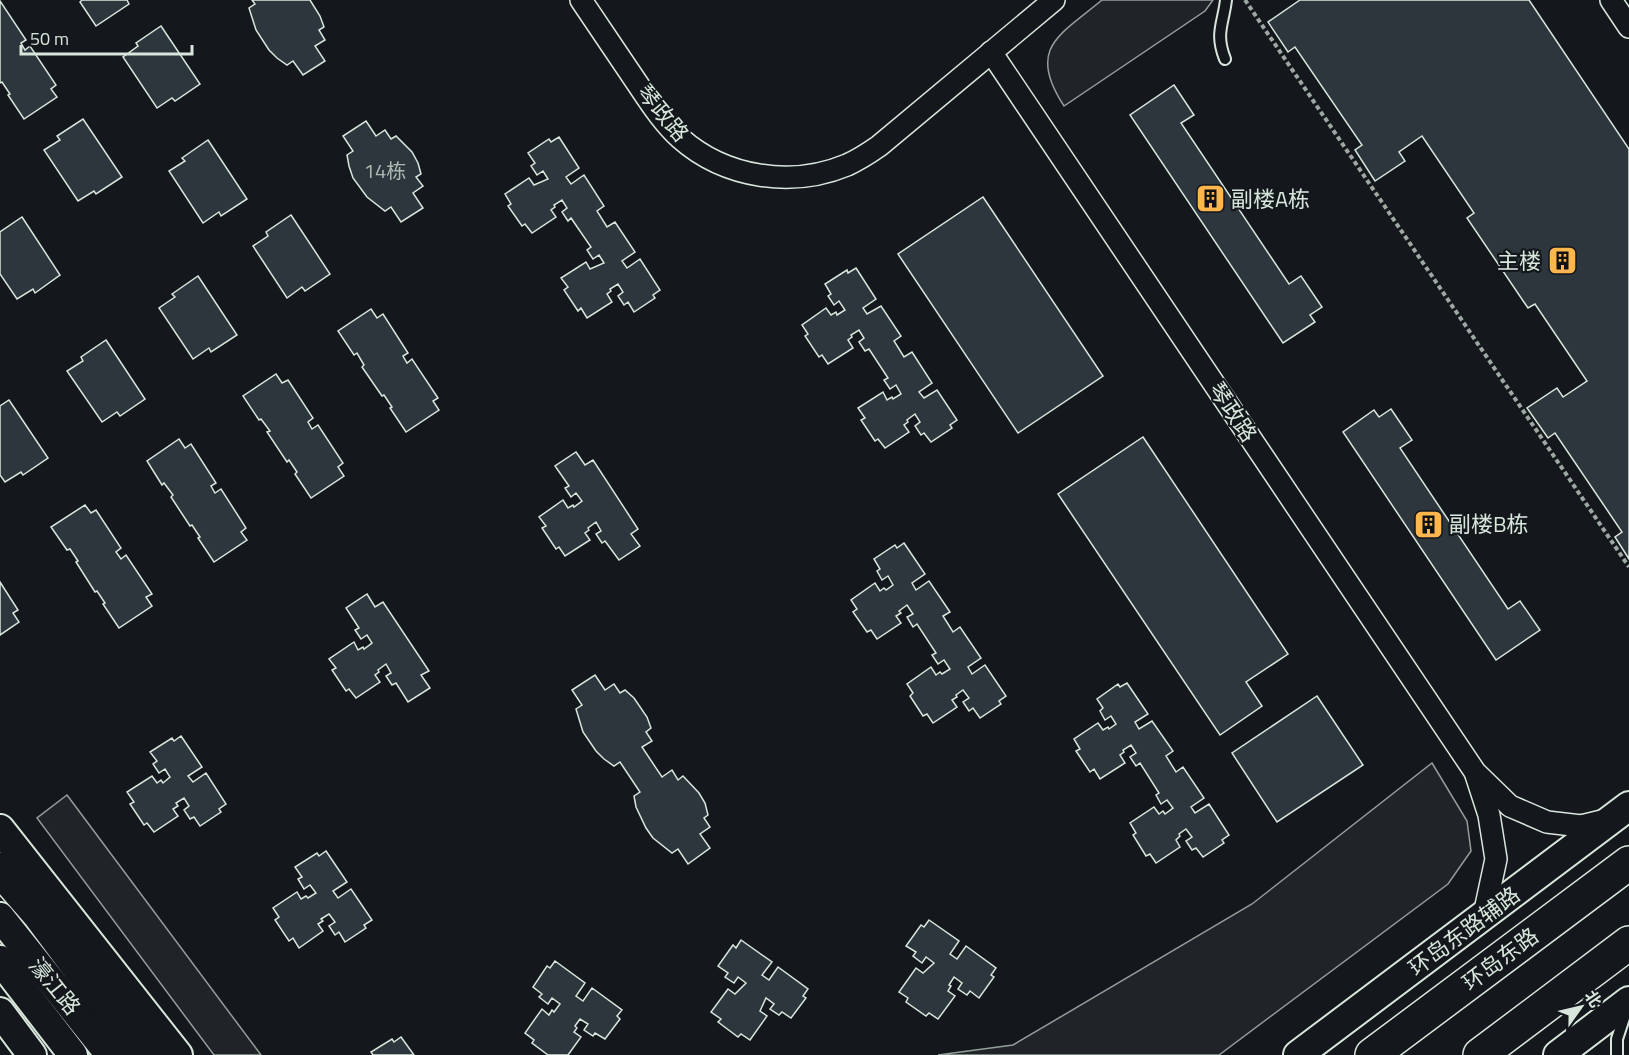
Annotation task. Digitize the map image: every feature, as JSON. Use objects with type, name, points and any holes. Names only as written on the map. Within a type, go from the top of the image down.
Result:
[{"type":"main road","name":"环岛东路辅路","points":[[1298,1055],[1621,813]]},
{"type":"main road","points":[[0,829],[178,1055]]},
{"type":"main road","name":"环岛东路","points":[[1372,1055],[1629,863]]},
{"type":"main road","points":[[0,869],[39,914],[144,1055]]},
{"type":"main road","name":"濠江路","points":[[0,917],[110,1055]]},
{"type":"main road","points":[[1480,1055],[1622,951]]},
{"type":"main road","name":"濠江路","points":[[0,960],[73,1055]]},
{"type":"main road","points":[[1558,1055],[1629,1001]]},
{"type":"main road","points":[[0,1012],[32,1055]]},
{"type":"street","name":"琴政路","points":[[581,0],[656,110],[680,137],[709,158],[742,172],[778,178],[814,175],[848,165],[869,153],[1054,0]]},
{"type":"street","points":[[1611,0],[1629,27]]},
{"type":"street","name":"琴政路","points":[[991,52],[1474,772]]},
{"type":"street","points":[[1474,772],[1510,806],[1547,822],[1581,826],[1621,813]]},
{"type":"street","points":[[1474,772],[1489,814],[1496,859],[1484,915]]},
{"type":"lane","points":[[1225,58],[1219,44],[1226,0]]},
{"type":"lane","points":[[1617,1055],[1617,1039],[1629,1001]]},
{"type":"path","points":[[1245,0],[1629,567]]},
{"type":"shaded area","points":[[1102,0],[1213,0],[1205,11],[1064,106],[1053,86],[1048,70],[1048,56],[1053,44],[1062,34]]},
{"type":"shaded area","points":[[1432,763],[1467,821],[1471,851],[1448,884],[1219,1055],[938,1055],[1013,1045],[1252,904]]},
{"type":"shaded area","points":[[67,795],[261,1055],[214,1055],[37,818]]},
{"type":"building","points":[[82,0],[127,0],[129,4],[96,26],[80,2]]},
{"type":"building","points":[[252,0],[310,0],[324,27],[319,30],[325,40],[315,46],[325,61],[303,75],[293,61],[287,65],[277,58],[256,30],[249,8],[255,4]]},
{"type":"building","name":"主楼","points":[[1300,0],[1529,0],[1629,149],[1629,559],[1615,537],[1622,532],[1555,433],[1548,438],[1527,408],[1557,388],[1563,397],[1587,381],[1535,304],[1528,308],[1467,218],[1474,213],[1422,136],[1399,152],[1405,161],[1375,181],[1355,150],[1362,145],[1295,47],[1288,52],[1268,22]]},
{"type":"building","points":[[0,1],[26,40],[21,43],[25,50],[30,46],[56,85],[51,89],[57,97],[24,119],[2,82],[0,83]]},
{"type":"building","points":[[161,26],[200,84],[175,101],[172,98],[157,108],[123,57],[138,46],[136,43]]},
{"type":"building","name":"副楼A栋","points":[[1174,85],[1194,115],[1181,123],[1289,284],[1301,276],[1322,307],[1310,315],[1315,322],[1283,343],[1130,115]]},
{"type":"building","points":[[83,119],[122,177],[96,194],[94,191],[78,201],[44,150],[60,140],[57,136]]},
{"type":"building","points":[[366,121],[376,136],[385,130],[391,139],[396,136],[412,152],[418,163],[421,174],[416,177],[423,186],[413,193],[423,208],[401,222],[391,207],[385,211],[367,197],[353,178],[347,155],[353,151],[343,136]]},
{"type":"building","points":[[559,137],[579,168],[566,177],[571,184],[584,175],[604,206],[597,211],[607,227],[615,222],[635,252],[622,261],[627,268],[640,259],[660,290],[653,295],[655,298],[634,312],[628,302],[624,305],[618,296],[623,292],[618,284],[607,294],[612,302],[587,318],[581,308],[578,311],[564,290],[568,287],[561,278],[586,262],[590,269],[604,263],[599,255],[593,259],[587,250],[591,247],[571,218],[568,221],[562,212],[567,208],[562,200],[551,210],[556,217],[532,233],[525,224],[522,226],[508,206],[511,204],[505,194],[529,178],[534,185],[548,179],[543,171],[537,175],[531,166],[535,163],[528,153],[549,139],[551,142]]},
{"type":"building","points":[[208,140],[247,199],[221,216],[219,212],[203,223],[169,171],[185,161],[182,158]]},
{"type":"building","points":[[983,197],[1103,376],[1018,433],[898,254]]},
{"type":"building","points":[[291,215],[330,274],[305,291],[302,287],[287,298],[253,246],[268,236],[266,232]]},
{"type":"building","points":[[22,217],[60,275],[35,293],[33,289],[17,299],[0,274],[0,232]]},
{"type":"building","points":[[856,268],[876,299],[863,308],[867,314],[881,306],[901,336],[894,341],[904,357],[912,352],[932,383],[919,392],[924,398],[937,390],[957,420],[950,425],[952,428],[931,442],[924,433],[921,435],[915,426],[920,422],[915,414],[904,425],[909,432],[885,448],[878,439],[875,441],[861,420],[865,418],[858,408],[883,392],[887,400],[901,394],[896,385],[890,389],[884,380],[888,378],[869,349],[865,351],[859,342],[864,338],[859,330],[848,340],[853,348],[828,364],[822,355],[819,357],[805,336],[808,334],[802,325],[826,308],[831,315],[836,312],[837,315],[845,310],[839,301],[834,305],[828,296],[831,294],[825,284],[847,270],[848,273]]},
{"type":"building","points":[[198,276],[237,335],[211,352],[209,348],[193,359],[159,308],[175,297],[172,294]]},
{"type":"building","points":[[371,309],[377,318],[383,314],[408,353],[403,356],[407,363],[412,359],[438,398],[433,401],[439,410],[406,432],[384,395],[382,396],[362,367],[364,365],[357,353],[354,355],[338,331]]},
{"type":"building","points":[[106,340],[145,399],[120,416],[117,412],[102,422],[67,371],[83,361],[81,357]]},
{"type":"building","points":[[276,374],[282,383],[288,380],[313,418],[308,422],[312,429],[318,425],[343,463],[338,467],[344,476],[311,498],[295,474],[297,472],[289,460],[287,462],[267,432],[270,431],[261,419],[259,420],[243,396]]},
{"type":"building","points":[[9,400],[48,458],[23,475],[21,472],[5,482],[0,475],[0,406]]},
{"type":"building","name":"副楼B栋","points":[[1391,409],[1412,440],[1400,448],[1508,609],[1520,601],[1540,630],[1496,660],[1343,432],[1374,410],[1379,417]]},
{"type":"building","points":[[1143,437],[1288,654],[1246,682],[1262,706],[1220,735],[1058,494]]},
{"type":"building","points":[[179,439],[185,448],[191,444],[216,483],[211,486],[215,493],[221,489],[246,528],[241,532],[247,540],[214,562],[198,538],[200,537],[171,497],[173,495],[164,483],[162,485],[147,461]]},
{"type":"building","points":[[576,452],[585,465],[593,460],[638,529],[631,534],[640,546],[619,560],[605,541],[602,543],[596,534],[601,531],[596,522],[585,533],[590,540],[565,556],[559,547],[556,549],[542,528],[546,526],[539,517],[563,500],[568,508],[582,501],[576,493],[571,497],[565,488],[569,486],[555,466]]},
{"type":"building","points":[[85,505],[91,513],[96,510],[121,548],[116,552],[121,559],[126,555],[152,594],[146,597],[152,606],[119,628],[70,549],[67,550],[51,527]]},
{"type":"building","points":[[904,543],[925,574],[912,583],[916,590],[929,581],[950,612],[943,616],[953,632],[960,627],[981,658],[968,667],[972,674],[985,665],[1006,696],[999,701],[1001,704],[980,718],[973,708],[969,711],[963,702],[969,698],[963,690],[952,700],[957,707],[933,723],[927,714],[923,716],[910,696],[913,693],[907,684],[931,667],[936,675],[950,669],[944,660],[938,664],[932,655],[936,653],[917,624],[913,627],[907,617],[913,614],[907,605],[896,616],[901,623],[877,639],[871,630],[867,632],[853,612],[857,609],[851,600],[875,583],[880,591],[893,585],[888,576],[882,580],[877,571],[880,569],[874,559],[895,545],[897,548]]},
{"type":"building","points":[[0,582],[18,610],[13,613],[19,622],[0,635]]},
{"type":"building","points":[[367,594],[375,607],[383,602],[429,671],[421,675],[430,688],[408,702],[396,683],[392,685],[386,676],[391,673],[386,664],[375,675],[380,682],[356,698],[349,689],[346,691],[332,670],[336,668],[329,659],[354,642],[358,650],[372,643],[367,635],[361,639],[355,630],[359,628],[346,608]]},
{"type":"building","points":[[595,675],[605,690],[614,684],[620,693],[625,690],[634,698],[647,717],[651,728],[646,732],[652,741],[642,747],[662,777],[672,770],[678,780],[683,776],[705,803],[708,815],[704,818],[710,827],[700,834],[710,848],[688,864],[678,849],[672,853],[653,838],[636,807],[634,796],[640,792],[620,762],[614,766],[604,759],[583,732],[576,709],[582,705],[572,690]]},
{"type":"building","points":[[1127,683],[1148,714],[1135,722],[1139,729],[1152,721],[1173,751],[1166,756],[1176,772],[1183,767],[1204,798],[1191,807],[1195,813],[1209,804],[1229,835],[1222,840],[1224,843],[1203,857],[1196,848],[1192,850],[1186,841],[1192,837],[1186,829],[1179,834],[1176,840],[1180,847],[1156,863],[1150,854],[1146,856],[1133,835],[1136,833],[1130,823],[1154,807],[1159,814],[1163,811],[1165,814],[1173,808],[1167,800],[1161,804],[1156,795],[1159,793],[1140,763],[1136,766],[1130,757],[1136,753],[1131,745],[1120,755],[1125,763],[1100,779],[1094,769],[1090,772],[1076,751],[1080,749],[1074,739],[1098,723],[1103,730],[1116,724],[1111,716],[1105,720],[1100,711],[1103,708],[1097,699],[1118,684],[1120,687]]},
{"type":"building","points":[[1317,696],[1363,765],[1277,822],[1232,753]]},
{"type":"building","points":[[181,736],[202,767],[188,776],[193,782],[206,773],[226,804],[219,809],[221,812],[200,826],[194,817],[190,819],[184,810],[189,806],[184,798],[176,803],[178,806],[173,809],[178,816],[154,832],[147,823],[144,825],[130,804],[134,802],[127,792],[152,776],[157,783],[161,780],[163,783],[170,777],[165,769],[159,773],[153,764],[157,761],[150,752],[172,738],[174,741]]},
{"type":"building","points":[[326,851],[347,882],[333,891],[338,898],[351,889],[372,920],[364,925],[366,928],[345,942],[339,932],[335,935],[329,926],[335,922],[329,914],[318,924],[323,931],[299,948],[293,938],[289,941],[275,920],[279,917],[273,908],[297,892],[301,899],[316,893],[310,885],[304,889],[298,879],[302,877],[295,867],[317,853],[319,856]]},
{"type":"building","points":[[929,920],[959,941],[950,954],[957,959],[966,946],[996,968],[991,975],[994,977],[979,998],[970,991],[967,995],[958,989],[962,983],[954,977],[948,991],[955,996],[938,1019],[929,1013],[926,1016],[906,1002],[908,998],[899,992],[916,968],[923,973],[934,963],[926,957],[922,963],[913,956],[916,952],[906,946],[921,925],[924,927]]},
{"type":"building","points":[[741,940],[772,962],[762,975],[769,980],[778,967],[808,989],[803,996],[806,998],[791,1018],[782,1012],[779,1015],[770,1009],[774,1004],[766,998],[760,1011],[767,1016],[750,1040],[741,1034],[738,1037],[718,1022],[721,1019],[711,1012],[728,989],[735,994],[746,983],[738,977],[734,983],[725,977],[728,973],[718,966],[733,945],[736,948]]},
{"type":"building","points":[[555,961],[585,983],[576,996],[583,1001],[592,988],[622,1010],[617,1016],[620,1019],[605,1039],[595,1033],[593,1036],[584,1030],[588,1024],[580,1019],[574,1032],[581,1037],[568,1055],[548,1055],[532,1043],[534,1040],[525,1033],[542,1009],[549,1015],[560,1004],[552,998],[548,1004],[539,997],[542,994],[533,987],[547,966],[550,968]]},
{"type":"building","points":[[401,1037],[414,1055],[373,1055],[371,1052],[392,1039],[394,1042]]},
{"type":"place","name":"副楼A栋","points":[[1210,199]]},
{"type":"place","name":"主楼","points":[[1562,261]]},
{"type":"place","name":"副楼B栋","points":[[1428,524]]}]
